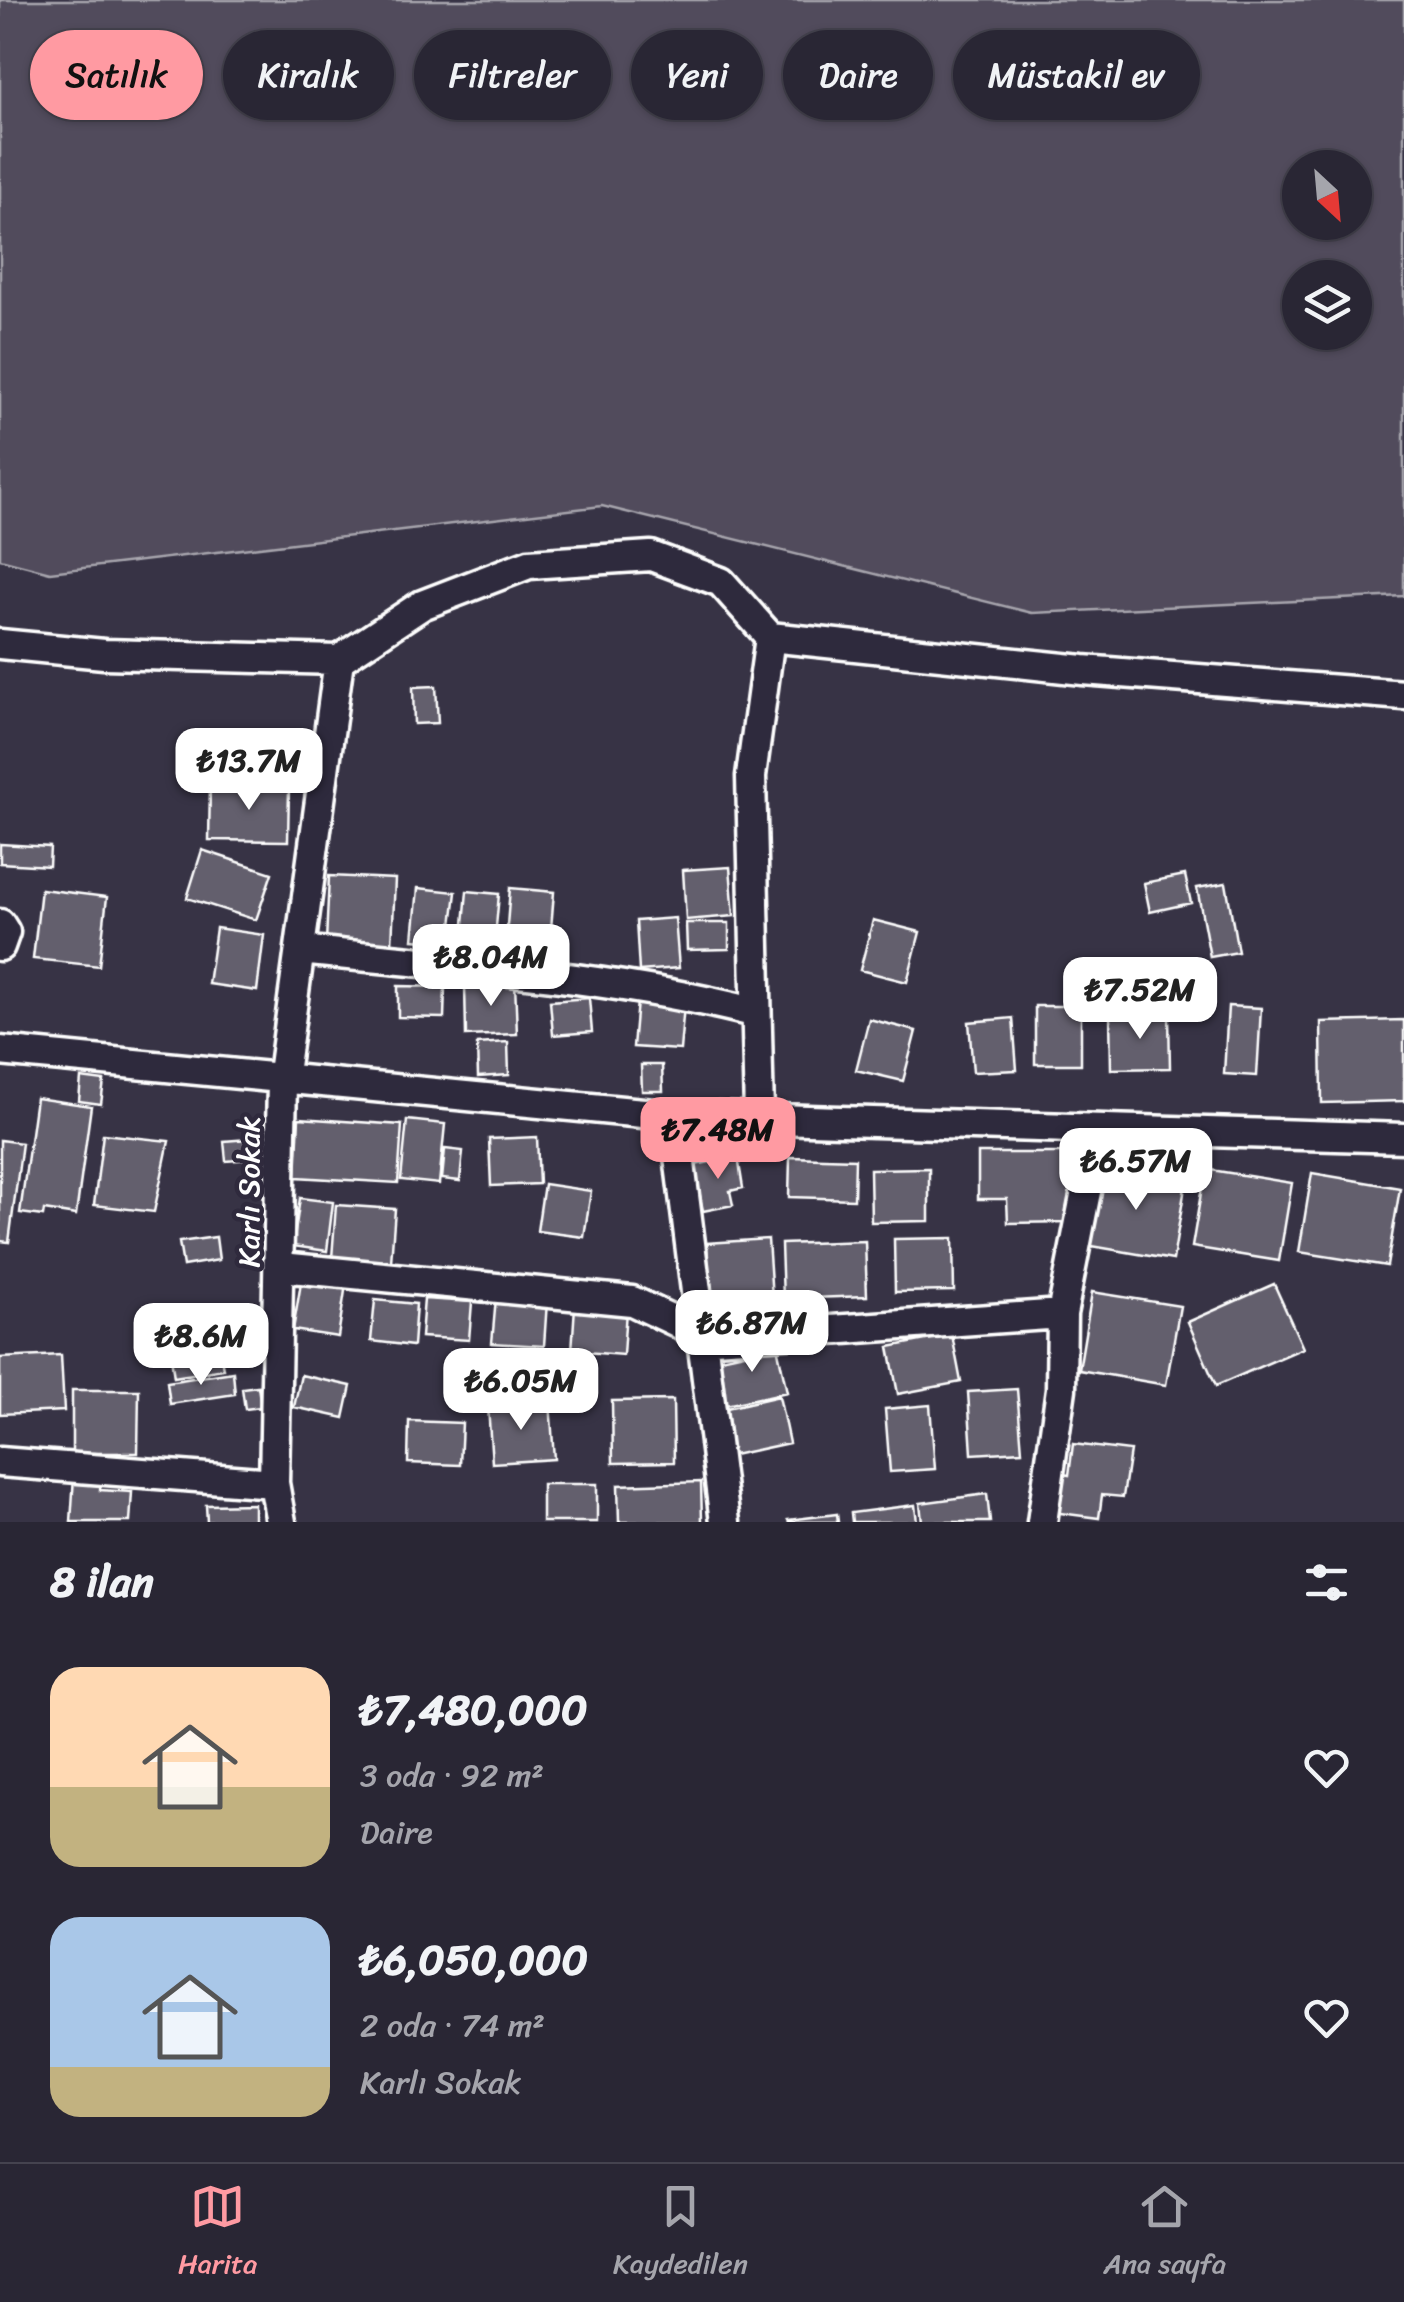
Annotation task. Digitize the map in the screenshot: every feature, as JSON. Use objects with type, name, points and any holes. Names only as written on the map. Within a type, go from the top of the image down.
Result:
[{"type":"street","points":[[0,644],[104,654],[340,660],[422,605],[529,564],[651,556],[721,582],[770,637],[1083,670],[1404,695]]},
{"type":"street","points":[[758,1116],[750,776],[770,637]]},
{"type":"street","name":"Karlı Sokak","points":[[281,1522],[274,1483],[282,1081],[340,660]]},
{"type":"street","points":[[0,924],[5,932],[0,946]]},
{"type":"street","points":[[300,950],[534,974],[698,998],[753,1012]]},
{"type":"street","points":[[0,1051],[674,1116],[1404,1138]]},
{"type":"street","points":[[674,1116],[725,1522]]},
{"type":"street","points":[[1042,1522],[1062,1389],[1062,1314],[1098,1130]]},
{"type":"street","points":[[281,1267],[632,1302],[678,1323],[700,1339],[1062,1314]]},
{"type":"street","points":[[0,1462],[274,1483]]},
{"type":"shaded area","points":[[0,0],[1404,0],[1404,596],[1032,613],[602,506],[50,572],[0,559]]},
{"type":"building","points":[[436,686],[438,723],[414,724],[413,687]]},
{"type":"building","points":[[210,785],[289,787],[288,841],[209,840]]},
{"type":"building","points":[[0,844],[50,847],[49,866],[0,863]]},
{"type":"building","points":[[202,850],[272,873],[256,920],[187,898]]},
{"type":"building","points":[[730,867],[734,916],[686,920],[683,870]]},
{"type":"building","points":[[1185,875],[1191,903],[1150,912],[1144,883]]},
{"type":"building","points":[[329,876],[395,879],[392,945],[326,942]]},
{"type":"building","points":[[1226,883],[1238,952],[1210,957],[1197,888]]},
{"type":"building","points":[[418,888],[456,892],[450,942],[413,939]]},
{"type":"building","points":[[510,888],[554,892],[549,954],[505,951]]},
{"type":"building","points":[[41,889],[107,897],[99,966],[33,959]]},
{"type":"building","points":[[467,891],[499,894],[495,938],[463,935]]},
{"type":"building","points":[[675,918],[679,968],[639,971],[636,921]]},
{"type":"building","points":[[873,920],[920,932],[907,982],[860,970]]},
{"type":"building","points":[[686,923],[729,923],[729,949],[687,950]]},
{"type":"building","points":[[216,928],[264,935],[257,991],[208,984]]},
{"type":"building","points":[[515,982],[517,1034],[466,1036],[465,983]]},
{"type":"building","points":[[398,986],[445,987],[444,1018],[398,1017]]},
{"type":"building","points":[[589,998],[592,1032],[553,1035],[550,1001]]},
{"type":"building","points":[[637,1001],[684,1005],[680,1050],[633,1047]]},
{"type":"building","points":[[1035,1006],[1081,1006],[1081,1064],[1035,1064]]},
{"type":"building","points":[[1228,1006],[1261,1008],[1257,1076],[1224,1074]]},
{"type":"building","points":[[1169,1015],[1170,1068],[1111,1069],[1110,1016]]},
{"type":"building","points":[[1013,1018],[1017,1070],[973,1072],[969,1022]]},
{"type":"building","points":[[869,1019],[916,1031],[903,1081],[856,1070]]},
{"type":"building","points":[[1404,1020],[1404,1101],[1322,1103],[1321,1022]]},
{"type":"building","points":[[508,1042],[509,1075],[478,1077],[477,1044]]},
{"type":"building","points":[[641,1065],[662,1065],[663,1091],[642,1091]]},
{"type":"building","points":[[81,1078],[104,1081],[101,1104],[79,1101]]},
{"type":"building","points":[[36,1098],[91,1106],[76,1215],[44,1210],[43,1216],[20,1213]]},
{"type":"building","points":[[299,1118],[402,1125],[398,1183],[296,1177]]},
{"type":"building","points":[[407,1120],[445,1124],[439,1184],[401,1180]]},
{"type":"building","points":[[103,1134],[169,1141],[154,1212],[94,1205]]},
{"type":"building","points":[[537,1137],[539,1184],[491,1186],[489,1139]]},
{"type":"building","points":[[248,1139],[250,1159],[226,1161],[224,1141]]},
{"type":"building","points":[[0,1140],[22,1143],[9,1242],[0,1241]]},
{"type":"building","points":[[445,1149],[463,1151],[460,1181],[442,1179]]},
{"type":"building","points":[[978,1153],[1071,1153],[1071,1222],[1008,1223],[1007,1199],[978,1199]]},
{"type":"building","points":[[738,1157],[743,1188],[730,1191],[733,1205],[703,1211],[694,1165]]},
{"type":"building","points":[[790,1157],[855,1159],[854,1199],[789,1197]]},
{"type":"building","points":[[1099,1167],[1186,1181],[1173,1260],[1086,1245]]},
{"type":"building","points":[[929,1168],[929,1221],[871,1222],[870,1169]]},
{"type":"building","points":[[1205,1169],[1292,1183],[1279,1261],[1192,1247]]},
{"type":"building","points":[[1312,1173],[1400,1188],[1387,1266],[1299,1252]]},
{"type":"building","points":[[544,1184],[591,1191],[584,1237],[537,1231]]},
{"type":"building","points":[[300,1198],[333,1202],[327,1251],[293,1246]]},
{"type":"building","points":[[336,1205],[395,1209],[391,1262],[332,1258]]},
{"type":"building","points":[[216,1237],[219,1260],[183,1266],[179,1242]]},
{"type":"building","points":[[953,1238],[954,1291],[895,1292],[894,1239]]},
{"type":"building","points":[[768,1239],[774,1328],[712,1332],[707,1243]]},
{"type":"building","points":[[865,1241],[867,1296],[783,1299],[781,1244]]},
{"type":"building","points":[[302,1277],[346,1284],[338,1337],[293,1330]]},
{"type":"building","points":[[1274,1284],[1303,1348],[1216,1386],[1188,1322]]},
{"type":"building","points":[[1092,1292],[1180,1306],[1166,1385],[1079,1370]]},
{"type":"building","points":[[496,1298],[547,1301],[544,1346],[492,1343]]},
{"type":"building","points":[[424,1299],[472,1302],[469,1340],[421,1337]]},
{"type":"building","points":[[375,1300],[416,1304],[413,1346],[371,1341]]},
{"type":"building","points":[[575,1306],[626,1310],[623,1355],[572,1351]]},
{"type":"building","points":[[215,1316],[223,1369],[174,1377],[166,1324]]},
{"type":"building","points":[[952,1335],[961,1382],[898,1394],[889,1347]]},
{"type":"building","points":[[777,1346],[787,1392],[726,1405],[716,1359]]},
{"type":"building","points":[[61,1355],[64,1411],[0,1414],[0,1358]]},
{"type":"building","points":[[233,1372],[235,1394],[170,1404],[167,1382]]},
{"type":"building","points":[[301,1375],[351,1386],[344,1418],[294,1407]]},
{"type":"building","points":[[258,1386],[261,1407],[245,1409],[242,1388]]},
{"type":"building","points":[[1017,1389],[1022,1451],[972,1454],[968,1392]]},
{"type":"building","points":[[72,1390],[139,1390],[138,1453],[72,1453]]},
{"type":"building","points":[[779,1396],[789,1443],[728,1456],[718,1410]]},
{"type":"building","points":[[673,1400],[674,1462],[613,1463],[612,1401]]},
{"type":"building","points":[[550,1402],[554,1459],[492,1463],[488,1407]]},
{"type":"building","points":[[930,1405],[935,1469],[890,1472],[885,1409]]},
{"type":"building","points":[[409,1421],[462,1423],[460,1465],[408,1463]]},
{"type":"building","points":[[1073,1444],[1130,1451],[1123,1497],[1102,1495],[1099,1518],[1052,1512],[1057,1473],[1069,1475]]},
{"type":"building","points":[[74,1477],[101,1479],[100,1490],[132,1492],[130,1522],[71,1522]]},
{"type":"building","points":[[701,1482],[702,1522],[619,1522],[618,1485]]},
{"type":"building","points":[[542,1484],[597,1484],[597,1522],[542,1522]]},
{"type":"building","points":[[987,1494],[990,1522],[922,1522],[920,1503]]},
{"type":"building","points":[[254,1504],[254,1522],[207,1522],[206,1505]]},
{"type":"building","points":[[915,1505],[917,1522],[852,1522],[851,1513]]},
{"type":"building","points":[[837,1514],[838,1522],[788,1520]]}]
